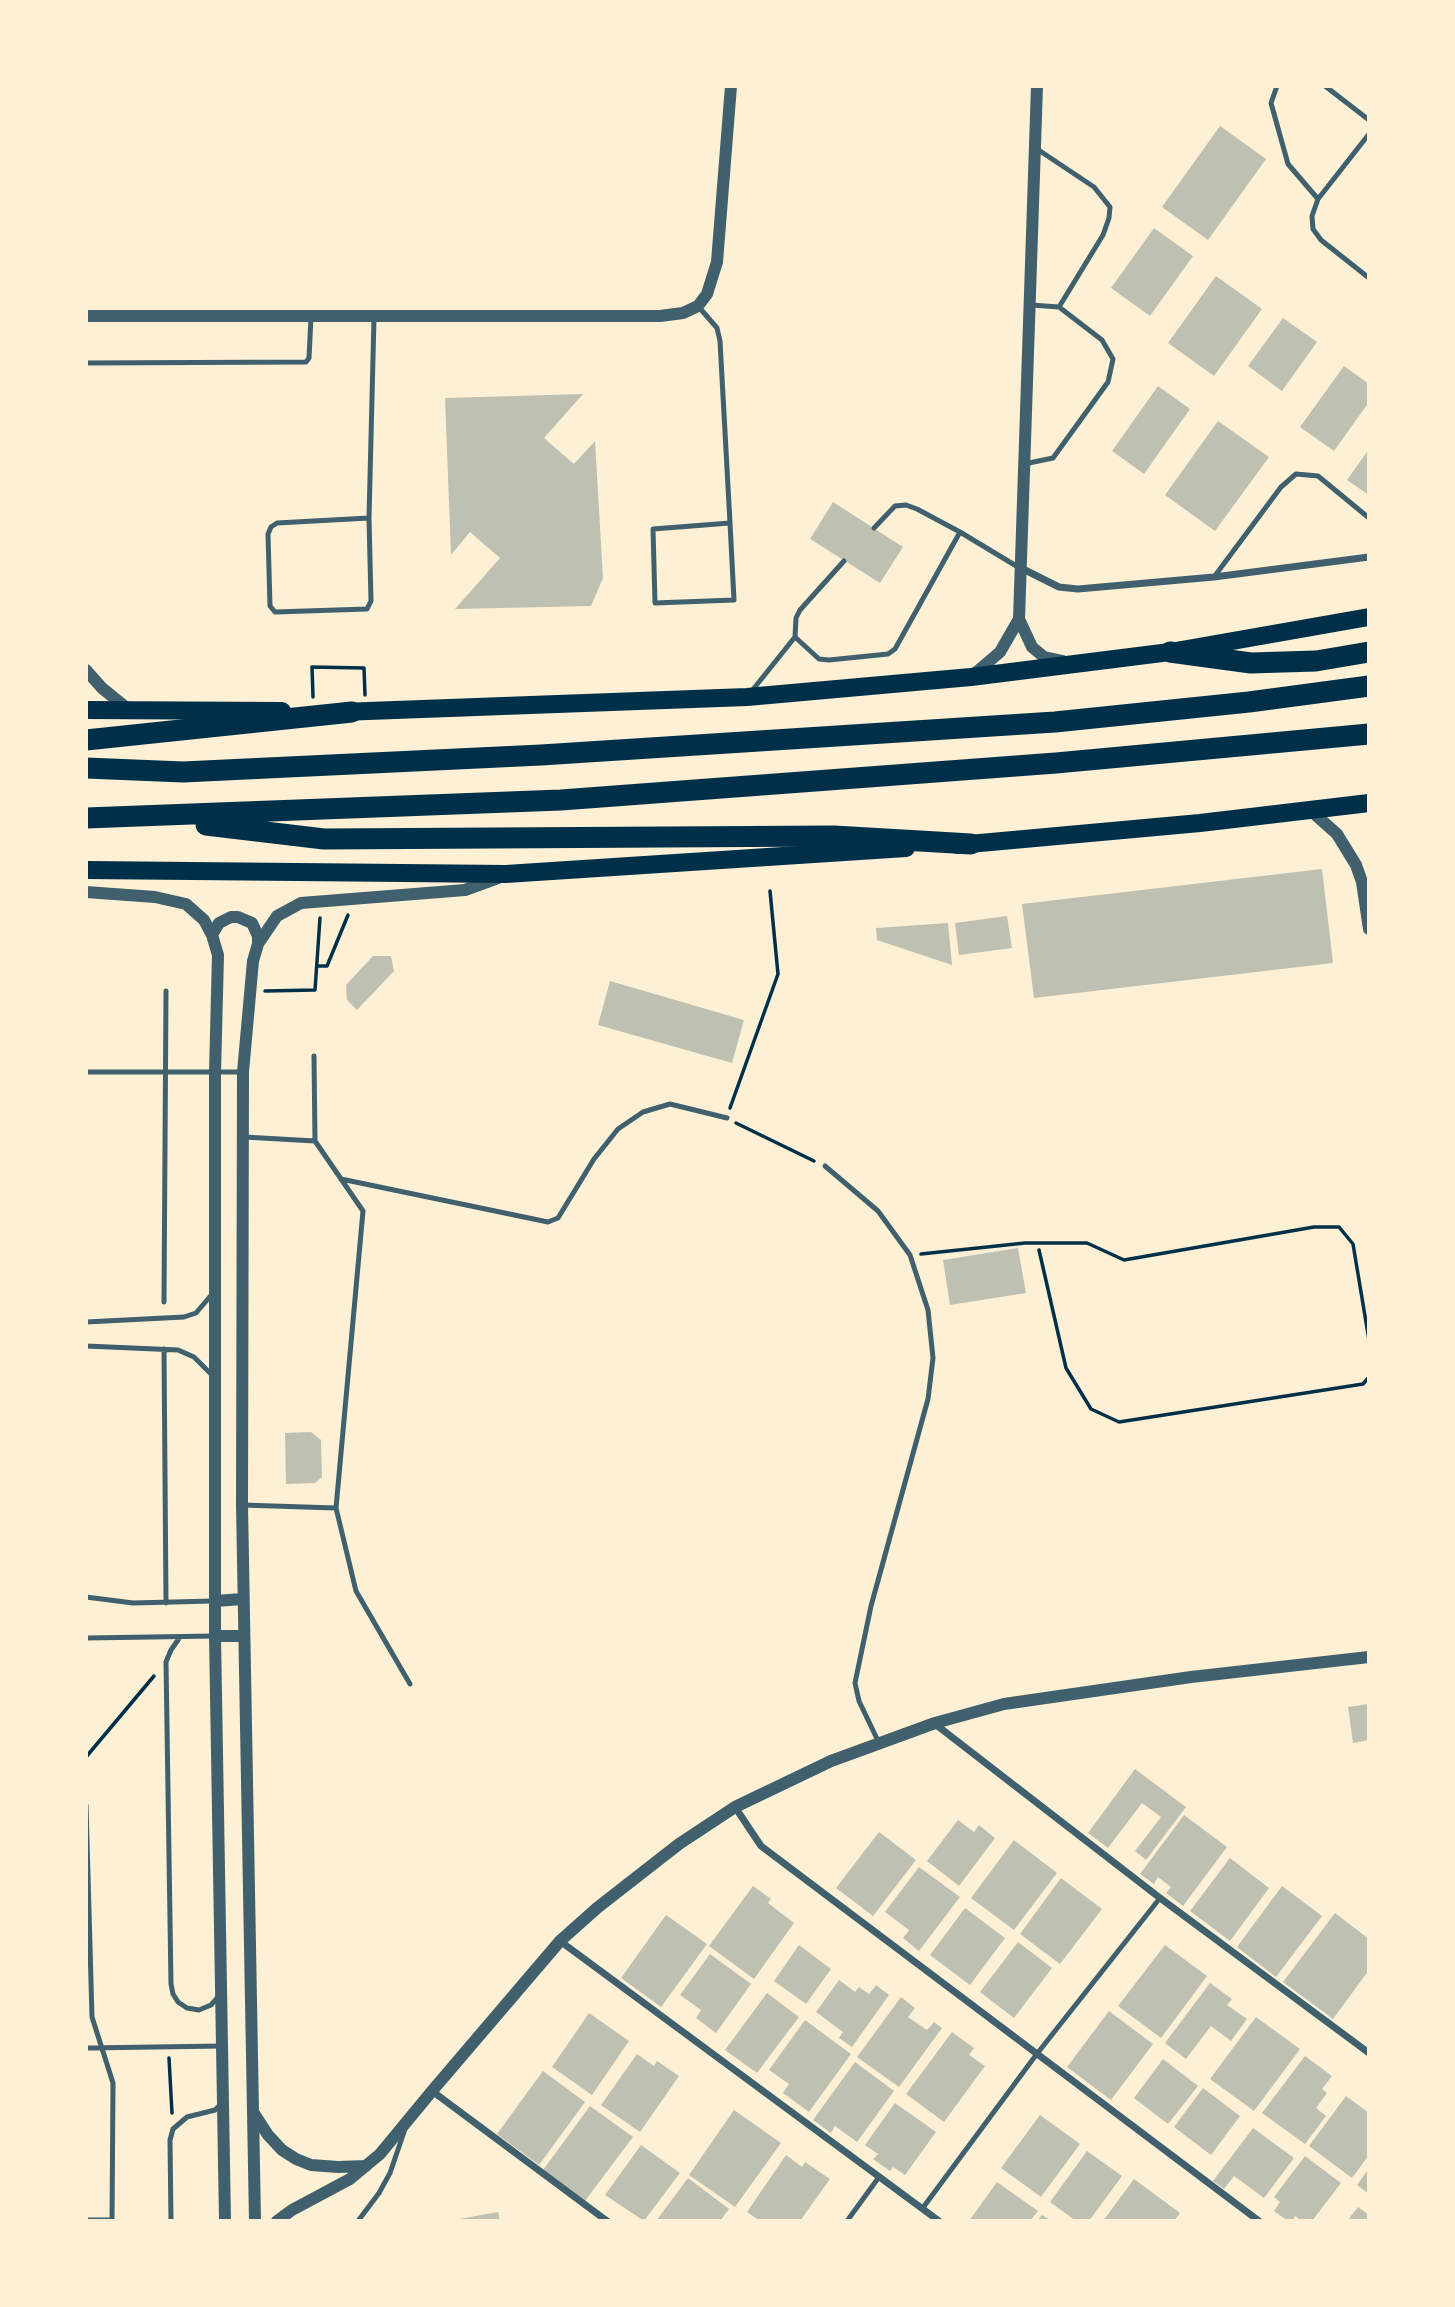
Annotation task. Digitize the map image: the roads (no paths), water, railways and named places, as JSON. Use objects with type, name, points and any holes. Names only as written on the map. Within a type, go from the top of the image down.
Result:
[{"type":"highway","points":[[1170,652],[1251,663],[1316,660],[1369,652]]},
{"type":"highway","points":[[86,768],[183,772],[554,754],[1055,722],[1369,686]]},
{"type":"highway","points":[[86,740],[359,711]]},
{"type":"highway","points":[[86,818],[561,800],[1056,764],[1369,734]]},
{"type":"highway","points":[[141,817],[324,839],[834,836],[971,844]]},
{"type":"main road","points":[[86,710],[359,711],[747,697],[1080,665],[1369,617]]},
{"type":"main road","points":[[86,870],[506,874],[971,844],[1200,823],[1369,803]]},
{"type":"street","points":[[86,316],[374,318],[660,316],[683,313],[698,306],[707,294],[717,262],[731,86]]},
{"type":"street","points":[[1037,86],[1019,619],[1032,647],[1044,657],[1080,665]]},
{"type":"street","points":[[1021,568],[1059,587],[1078,589],[1214,577],[1369,557]]},
{"type":"street","points":[[971,677],[1000,652],[1019,619]]},
{"type":"street","points":[[86,670],[102,688],[130,710]]},
{"type":"street","points":[[1310,810],[1337,834],[1348,849],[1367,897],[1369,929]]},
{"type":"street","points":[[258,944],[277,916],[301,903],[465,890],[506,874]]},
{"type":"street","points":[[86,891],[155,897],[187,904],[204,920],[218,955],[215,1073],[215,1636],[225,2221]]},
{"type":"street","points":[[212,935],[219,923],[231,917],[238,917],[252,923],[258,936],[253,961],[243,1072],[242,1599],[255,2221]]},
{"type":"street","points":[[216,1601],[242,1599]]},
{"type":"street","points":[[215,1636],[243,1636]]},
{"type":"street","points":[[277,2221],[350,2179],[380,2154],[560,1941],[678,1844],[735,1807],[831,1761],[879,1743],[935,1723],[1017,1702],[1191,1677],[1369,1657]]},
{"type":"street","points":[[935,1723],[1160,1898],[1369,2053]]},
{"type":"street","points":[[735,1807],[761,1846],[1259,2221]]},
{"type":"street","points":[[560,1941],[939,2221]]},
{"type":"street","points":[[432,2091],[607,2221]]},
{"type":"street","points":[[253,2112],[282,2150],[296,2159],[311,2165],[338,2168],[366,2166]]},
{"type":"lane","points":[[1277,86],[1271,103],[1288,164],[1318,199]]},
{"type":"lane","points":[[1325,86],[1369,120]]},
{"type":"lane","points":[[1369,134],[1318,199],[1312,216],[1313,229],[1321,240],[1369,278]]},
{"type":"lane","points":[[1034,147],[1094,187],[1110,207],[1103,235],[1059,307]]},
{"type":"lane","points":[[1023,465],[1053,458],[1108,382],[1113,359],[1102,340],[1059,307],[1028,305]]},
{"type":"lane","points":[[698,306],[717,328],[720,341],[730,523],[734,600],[655,603],[653,529],[730,523]]},
{"type":"lane","points":[[86,363],[306,362],[309,358],[311,317]]},
{"type":"lane","points":[[369,518],[276,523],[271,527],[268,534],[270,606],[275,612],[367,609],[371,601],[369,518],[374,318]]},
{"type":"lane","points":[[1214,577],[1281,487],[1296,474],[1318,476],[1369,517]]},
{"type":"lane","points":[[874,528],[895,506],[906,505],[960,532],[1021,568]]},
{"type":"lane","points":[[795,637],[819,659],[888,654],[895,649],[960,532]]},
{"type":"lane","points":[[747,697],[795,637],[796,618],[800,610],[844,561]]},
{"type":"lane","points":[[164,1302],[166,991]]},
{"type":"lane","points":[[314,1056],[315,1141],[363,1211],[336,1508],[356,1591],[410,1684]]},
{"type":"lane","points":[[86,1072],[243,1072]]},
{"type":"lane","points":[[341,1180],[548,1222],[558,1218],[594,1158],[618,1129],[643,1112],[670,1104],[727,1118]]},
{"type":"lane","points":[[244,1138],[315,1141]]},
{"type":"lane","points":[[825,1166],[878,1211],[910,1255],[928,1310],[933,1358],[928,1399],[871,1606],[855,1683],[859,1701],[879,1743]]},
{"type":"lane","points":[[86,1322],[184,1317],[196,1312],[206,1303],[216,1287]]},
{"type":"lane","points":[[86,1346],[178,1350],[194,1357],[216,1379]]},
{"type":"lane","points":[[164,1349],[166,1603]]},
{"type":"lane","points":[[242,1505],[336,1508]]},
{"type":"lane","points":[[86,1597],[133,1603],[216,1601]]},
{"type":"lane","points":[[86,1638],[215,1636]]},
{"type":"lane","points":[[180,1637],[166,1662],[173,1994],[178,2002],[187,2008],[199,2010],[211,2005],[221,1994]]},
{"type":"lane","points":[[86,1805],[92,2017],[113,2083],[112,2221],[86,2220]]},
{"type":"lane","points":[[922,2209],[1036,2055],[1160,1898]]},
{"type":"lane","points":[[86,2048],[223,2046]]},
{"type":"lane","points":[[171,2221],[170,2140],[173,2129],[187,2117],[215,2110],[223,2099]]},
{"type":"lane","points":[[358,2221],[390,2173],[407,2124]]},
{"type":"lane","points":[[847,2221],[880,2177]]}]
